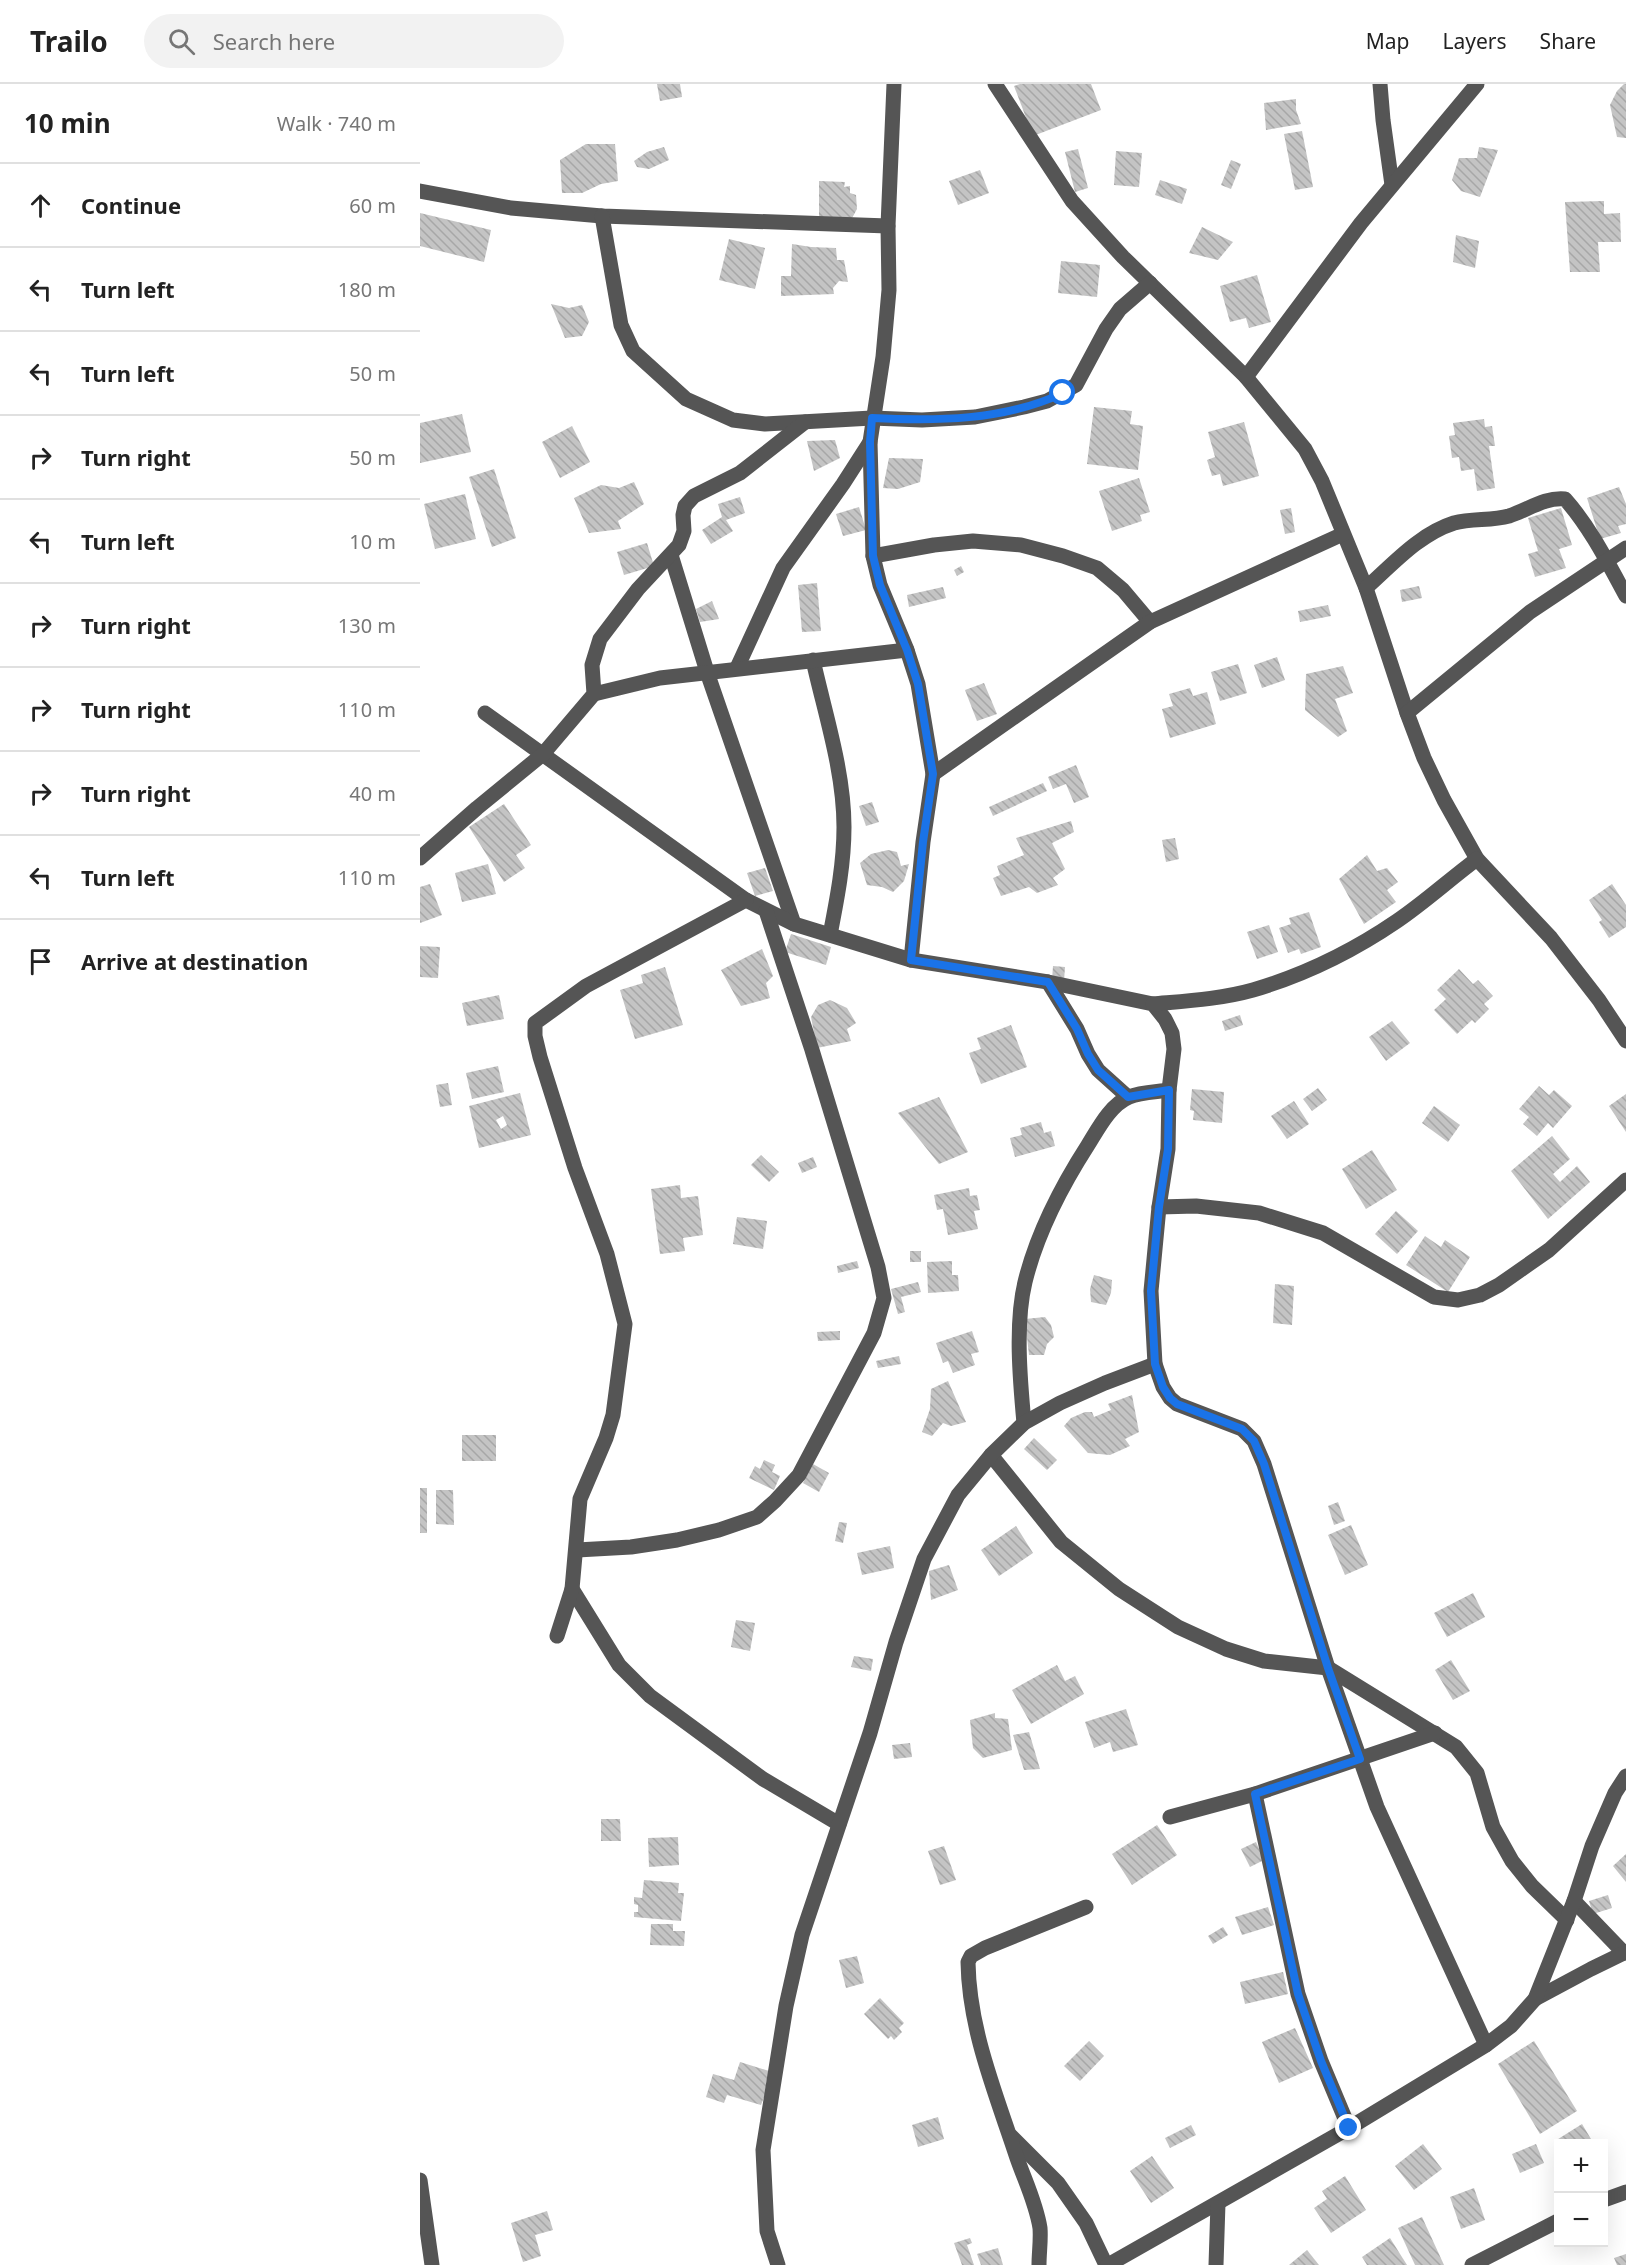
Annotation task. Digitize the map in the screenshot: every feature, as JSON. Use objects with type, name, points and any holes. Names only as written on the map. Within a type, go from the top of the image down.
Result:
[{"type":"street","points":[[894,84],[888,226],[889,290],[883,357],[870,442],[873,556],[880,585],[907,650],[918,684],[933,774],[923,842],[911,960]]},
{"type":"street","points":[[995,84],[1072,201],[1150,283],[1246,377],[1305,449],[1322,482],[1366,588],[1407,713],[1424,758],[1444,800],[1477,859],[1551,938],[1599,1000],[1626,1041]]},
{"type":"street","points":[[1380,84],[1392,185]]},
{"type":"street","points":[[1246,377],[1361,223],[1477,84]]},
{"type":"street","points":[[420,191],[511,208],[602,216],[888,226]]},
{"type":"street","points":[[602,216],[621,325],[633,351],[686,399],[733,420],[765,424],[872,418],[922,420],[975,417],[1047,401],[1076,385],[1106,329],[1120,309],[1150,283]]},
{"type":"street","points":[[594,694],[592,665],[600,639],[638,589],[683,539],[685,506],[694,496],[740,473],[805,422]]},
{"type":"street","points":[[737,668],[783,568],[870,442]]},
{"type":"street","points":[[1366,588],[1415,544],[1436,530],[1455,523],[1510,515],[1554,498],[1565,499],[1573,508],[1626,596]]},
{"type":"street","points":[[933,774],[1150,622],[1343,534]]},
{"type":"street","points":[[873,556],[934,545],[973,541],[1021,545],[1097,568],[1123,591],[1150,622]]},
{"type":"street","points":[[1407,713],[1530,612],[1626,548]]},
{"type":"street","points":[[671,555],[707,672],[794,924]]},
{"type":"street","points":[[420,858],[543,754],[594,694],[660,678],[907,650]]},
{"type":"street","points":[[813,660],[838,772],[844,824],[843,869],[831,936]]},
{"type":"street","points":[[485,713],[746,900],[794,924],[911,960],[1048,982],[1153,1004],[1199,1000],[1251,991],[1306,971],[1352,948],[1398,920],[1477,859]]},
{"type":"street","points":[[557,1636],[572,1589],[580,1499],[606,1438],[613,1415],[625,1324],[607,1254],[575,1168],[540,1057],[535,1036],[535,1023],[586,986],[746,900]]},
{"type":"street","points":[[577,1550],[631,1547],[677,1540],[719,1530],[757,1517],[799,1475],[874,1334],[884,1298],[878,1267],[812,1050],[766,911]]},
{"type":"street","points":[[1048,982],[1077,1029],[1098,1070],[1128,1097]]},
{"type":"street","points":[[1153,1004],[1165,1019],[1173,1041],[1168,1149],[1159,1207],[1151,1291],[1155,1364],[1163,1387],[1177,1404],[1242,1429],[1254,1441],[1264,1464],[1328,1668],[1377,1807],[1485,2045]]},
{"type":"street","points":[[1024,1423],[1020,1337],[1025,1284],[1035,1250],[1049,1216],[1075,1166],[1112,1110],[1128,1097],[1169,1090]]},
{"type":"street","points":[[1159,1207],[1196,1206],[1259,1213],[1323,1233],[1434,1297],[1458,1300],[1480,1296],[1499,1286],[1549,1250],[1626,1180]]},
{"type":"street","points":[[778,2265],[767,2231],[763,2150],[786,2006],[799,1945],[924,1559],[958,1495],[992,1455],[1024,1423],[1060,1403],[1155,1364]]},
{"type":"street","points":[[992,1455],[1061,1542],[1129,1596],[1178,1627],[1226,1649],[1264,1661],[1328,1668],[1456,1747],[1477,1773],[1493,1827],[1512,1861],[1532,1886],[1567,1920]]},
{"type":"street","points":[[572,1589],[619,1665],[650,1696],[763,1779],[839,1824]]},
{"type":"street","points":[[1170,1817],[1255,1794],[1435,1733]]},
{"type":"street","points":[[1009,2134],[1058,2183],[1086,2223],[1107,2265],[1349,2128],[1485,2045],[1511,2026],[1535,1999],[1567,1920],[1592,1846],[1615,1793],[1626,1776]]},
{"type":"street","points":[[1255,1794],[1298,1994],[1321,2061],[1349,2128]]},
{"type":"street","points":[[1535,1999],[1625,1953],[1574,1901]]},
{"type":"street","points":[[1039,2265],[1040,2229],[1031,2193],[985,2062],[971,1993],[968,1962],[971,1956],[985,1948],[1086,1907]]},
{"type":"street","points":[[420,2180],[432,2265]]},
{"type":"street","points":[[1608,2199],[1626,2192]]},
{"type":"street","points":[[1216,2265],[1218,2203]]},
{"type":"street","points":[[1472,2265],[1554,2223]]},
{"type":"building","points":[[657,84],[680,84],[682,97],[660,101]]},
{"type":"building","points":[[1020,84],[1091,84],[1101,110],[1033,136],[1014,86]]},
{"type":"building","points":[[1626,84],[1626,138],[1617,137],[1610,105],[1617,91]]},
{"type":"building","points":[[1296,99],[1296,110],[1301,124],[1266,130],[1264,103]]},
{"type":"building","points":[[1302,131],[1313,187],[1295,190],[1284,134]]},
{"type":"building","points":[[586,144],[615,144],[618,181],[601,184],[582,193],[562,193],[560,160]]},
{"type":"building","points":[[664,147],[669,160],[649,169],[637,167],[634,161],[647,152]]},
{"type":"building","points":[[1479,147],[1498,150],[1480,197],[1461,191],[1452,180],[1459,158],[1477,158]]},
{"type":"building","points":[[1078,149],[1088,188],[1075,192],[1065,152]]},
{"type":"building","points":[[1116,151],[1142,153],[1139,187],[1114,185]]},
{"type":"building","points":[[1231,160],[1241,164],[1231,189],[1221,185]]},
{"type":"building","points":[[980,170],[989,193],[958,205],[949,181]]},
{"type":"building","points":[[1160,180],[1187,189],[1182,204],[1155,195]]},
{"type":"building","points":[[819,181],[845,182],[844,187],[850,186],[850,193],[856,195],[857,209],[851,220],[819,222]]},
{"type":"building","points":[[1604,201],[1604,214],[1620,213],[1621,242],[1598,242],[1600,272],[1570,272],[1565,202]]},
{"type":"building","points":[[420,213],[491,230],[484,262],[420,246]]},
{"type":"building","points":[[1202,227],[1233,242],[1218,260],[1189,253]]},
{"type":"building","points":[[1456,235],[1479,241],[1475,268],[1453,262]]},
{"type":"building","points":[[729,239],[765,248],[755,289],[719,280]]},
{"type":"building","points":[[792,244],[836,248],[837,260],[844,260],[848,282],[839,281],[833,288],[834,294],[781,296],[781,276],[791,276]]},
{"type":"building","points":[[1061,261],[1100,265],[1097,297],[1058,293]]},
{"type":"building","points":[[1257,275],[1271,322],[1249,328],[1246,318],[1230,322],[1220,286]]},
{"type":"building","points":[[551,304],[569,308],[582,305],[589,322],[582,336],[565,338]]},
{"type":"building","points":[[1094,407],[1132,411],[1130,424],[1143,426],[1138,470],[1087,464]]},
{"type":"building","points":[[462,414],[471,452],[420,463],[420,423]]},
{"type":"building","points":[[1484,419],[1485,427],[1492,426],[1495,446],[1489,446],[1495,488],[1477,491],[1474,469],[1461,471],[1459,457],[1452,458],[1449,436],[1455,435],[1453,423]]},
{"type":"building","points":[[1244,422],[1259,476],[1223,486],[1220,474],[1212,476],[1207,460],[1215,457],[1208,432]]},
{"type":"building","points":[[572,426],[590,462],[560,478],[542,442]]},
{"type":"building","points":[[835,440],[840,458],[814,471],[807,441]]},
{"type":"building","points":[[889,458],[923,459],[920,482],[898,489],[883,488]]},
{"type":"building","points":[[494,469],[516,538],[492,547],[469,477]]},
{"type":"building","points":[[1139,478],[1150,512],[1140,515],[1142,521],[1112,531],[1099,491]]},
{"type":"building","points":[[634,482],[644,504],[618,521],[621,529],[589,533],[574,498],[601,485],[619,488]]},
{"type":"building","points":[[1619,487],[1626,504],[1626,524],[1618,526],[1621,533],[1600,539],[1587,498]]},
{"type":"building","points":[[465,494],[476,539],[435,549],[424,504]]},
{"type":"building","points":[[740,497],[745,513],[726,520],[733,531],[711,544],[702,530],[722,517],[718,504]]},
{"type":"building","points":[[859,507],[866,530],[843,536],[836,514]]},
{"type":"building","points":[[1291,508],[1295,532],[1285,534],[1280,510]]},
{"type":"building","points":[[1561,508],[1572,545],[1559,549],[1566,568],[1535,577],[1528,554],[1538,551],[1528,518]]},
{"type":"building","points":[[647,543],[654,566],[624,575],[617,552]]},
{"type":"building","points":[[961,566],[964,572],[957,576],[954,570]]},
{"type":"building","points":[[817,583],[821,631],[802,632],[798,585]]},
{"type":"building","points":[[1419,586],[1422,598],[1402,602],[1400,590]]},
{"type":"building","points":[[943,587],[946,598],[909,607],[907,595]]},
{"type":"building","points":[[712,601],[719,619],[700,622],[696,609]]},
{"type":"building","points":[[1328,605],[1331,616],[1300,622],[1298,611]]},
{"type":"building","points":[[1277,657],[1285,680],[1262,688],[1254,665]]},
{"type":"building","points":[[1238,664],[1247,693],[1220,701],[1211,672]]},
{"type":"building","points":[[1343,666],[1353,693],[1335,699],[1347,731],[1338,737],[1305,710],[1306,674]]},
{"type":"building","points":[[984,683],[997,714],[977,721],[965,690]]},
{"type":"building","points":[[1190,688],[1193,696],[1207,692],[1216,724],[1170,738],[1162,709],[1173,706],[1169,694]]},
{"type":"building","points":[[1076,765],[1089,797],[1074,803],[1066,784],[1053,789],[1048,777]]},
{"type":"building","points":[[1043,783],[1047,791],[993,816],[989,807]]},
{"type":"building","points":[[872,802],[879,822],[866,826],[859,806]]},
{"type":"building","points":[[504,804],[531,845],[516,855],[525,868],[504,882],[469,827]]},
{"type":"building","points":[[1071,821],[1074,832],[1052,843],[1065,869],[1053,878],[1058,885],[1037,893],[1029,887],[1001,896],[993,878],[1000,875],[997,866],[1024,855],[1016,838]]},
{"type":"building","points":[[1175,838],[1179,859],[1166,862],[1162,840]]},
{"type":"building","points":[[888,850],[897,852],[901,866],[909,864],[904,881],[893,892],[882,887],[867,885],[860,863],[871,854]]},
{"type":"building","points":[[1367,855],[1377,871],[1387,868],[1398,882],[1387,890],[1396,902],[1364,924],[1339,879]]},
{"type":"building","points":[[488,864],[496,894],[462,902],[455,873]]},
{"type":"building","points":[[765,868],[773,891],[755,896],[747,873]]},
{"type":"building","points":[[430,884],[442,915],[420,923],[420,887]]},
{"type":"building","points":[[1612,884],[1626,905],[1626,927],[1609,938],[1599,922],[1602,920],[1589,900]]},
{"type":"building","points":[[1309,912],[1321,947],[1301,954],[1299,949],[1288,953],[1279,928],[1291,924],[1289,918]]},
{"type":"building","points":[[1269,925],[1278,952],[1257,959],[1247,932]]},
{"type":"building","points":[[791,934],[831,947],[826,965],[785,952]]},
{"type":"building","points":[[420,946],[440,947],[438,978],[420,977]]},
{"type":"building","points":[[762,949],[773,976],[766,983],[770,998],[741,1006],[721,970]]},
{"type":"building","points":[[1053,966],[1065,967],[1064,981],[1052,980]]},
{"type":"building","points":[[665,967],[683,1025],[635,1039],[620,990],[643,983],[641,975]]},
{"type":"building","points":[[1459,969],[1473,984],[1478,980],[1493,996],[1484,1004],[1489,1009],[1475,1023],[1472,1020],[1457,1034],[1434,1010],[1446,999],[1437,990]]},
{"type":"building","points":[[499,995],[504,1019],[467,1026],[462,1003]]},
{"type":"building","points":[[830,1000],[847,1008],[856,1023],[847,1029],[851,1041],[817,1048],[811,1017],[818,1005]]},
{"type":"building","points":[[1240,1015],[1243,1025],[1225,1031],[1222,1021]]},
{"type":"building","points":[[1392,1021],[1410,1043],[1386,1061],[1369,1037]]},
{"type":"building","points":[[1011,1025],[1027,1067],[981,1084],[969,1053],[981,1049],[977,1038]]},
{"type":"building","points":[[498,1066],[504,1092],[472,1099],[466,1073]]},
{"type":"building","points":[[448,1083],[452,1105],[440,1107],[436,1085]]},
{"type":"building","points":[[1539,1086],[1549,1095],[1554,1090],[1572,1106],[1553,1128],[1548,1123],[1537,1136],[1523,1124],[1529,1117],[1519,1109]]},
{"type":"building","points":[[1318,1088],[1327,1100],[1312,1111],[1303,1099]]},
{"type":"building","points":[[1192,1089],[1224,1092],[1222,1123],[1193,1120],[1194,1111],[1190,1110]]},
{"type":"building","points":[[520,1093],[531,1135],[479,1148],[469,1106]],"holes":[[[503,1116],[507,1125],[501,1129],[496,1120]]]},
{"type":"building","points":[[1626,1094],[1626,1132],[1609,1106]]},
{"type":"building","points":[[939,1097],[968,1152],[939,1164],[898,1113]]},
{"type":"building","points":[[1294,1101],[1309,1124],[1287,1139],[1271,1116]]},
{"type":"building","points":[[1434,1106],[1460,1125],[1448,1142],[1422,1123]]},
{"type":"building","points":[[1041,1122],[1044,1133],[1051,1131],[1055,1146],[1015,1157],[1010,1138],[1022,1135],[1020,1128]]},
{"type":"building","points":[[1552,1136],[1570,1159],[1553,1174],[1560,1182],[1577,1166],[1590,1182],[1548,1219],[1511,1171]]},
{"type":"building","points":[[1372,1150],[1397,1190],[1366,1209],[1342,1169]]},
{"type":"building","points":[[761,1155],[779,1172],[769,1182],[751,1165]]},
{"type":"building","points":[[813,1157],[817,1167],[802,1173],[798,1163]]},
{"type":"building","points":[[680,1185],[681,1198],[698,1196],[703,1235],[683,1238],[685,1251],[660,1254],[651,1189]]},
{"type":"building","points":[[969,1188],[970,1196],[977,1195],[980,1210],[974,1211],[978,1229],[948,1235],[943,1209],[937,1210],[934,1195]]},
{"type":"building","points":[[1396,1211],[1418,1231],[1397,1254],[1375,1234]]},
{"type":"building","points":[[737,1217],[767,1221],[763,1249],[733,1244]]},
{"type":"building","points":[[1425,1236],[1441,1247],[1445,1240],[1470,1257],[1448,1292],[1406,1265]]},
{"type":"building","points":[[910,1251],[921,1251],[921,1262],[910,1262]]},
{"type":"building","points":[[857,1261],[859,1268],[838,1273],[837,1266]]},
{"type":"building","points":[[952,1261],[952,1275],[958,1275],[959,1291],[928,1293],[927,1262]]},
{"type":"building","points":[[1094,1275],[1112,1280],[1111,1293],[1106,1305],[1091,1302],[1090,1289]]},
{"type":"building","points":[[918,1282],[921,1292],[901,1297],[905,1312],[898,1314],[891,1289]]},
{"type":"building","points":[[1275,1284],[1294,1286],[1292,1325],[1273,1323]]},
{"type":"building","points":[[1045,1317],[1051,1325],[1054,1337],[1047,1344],[1044,1355],[1029,1355],[1025,1319]]},
{"type":"building","points":[[840,1331],[840,1340],[818,1341],[817,1332]]},
{"type":"building","points":[[972,1331],[979,1352],[971,1354],[975,1365],[953,1373],[948,1361],[943,1363],[936,1343]]},
{"type":"building","points":[[899,1356],[901,1364],[878,1368],[876,1361]]},
{"type":"building","points":[[948,1381],[966,1422],[951,1426],[943,1423],[932,1436],[922,1432],[930,1409],[931,1389]]},
{"type":"building","points":[[1132,1395],[1139,1432],[1125,1439],[1130,1446],[1110,1455],[1088,1453],[1064,1426],[1071,1418],[1085,1412],[1092,1412],[1094,1417],[1111,1410],[1108,1404]]},
{"type":"building","points":[[462,1435],[496,1435],[496,1461],[462,1461]]},
{"type":"building","points":[[1034,1438],[1057,1460],[1047,1470],[1024,1449]]},
{"type":"building","points":[[764,1460],[775,1465],[772,1472],[780,1476],[774,1490],[749,1478],[755,1466],[760,1469]]},
{"type":"building","points":[[813,1464],[829,1473],[819,1492],[803,1483]]},
{"type":"building","points":[[420,1488],[427,1488],[427,1533],[420,1533]]},
{"type":"building","points":[[436,1490],[453,1490],[454,1525],[436,1524]]},
{"type":"building","points":[[1338,1502],[1345,1521],[1334,1525],[1328,1506]]},
{"type":"building","points":[[839,1522],[847,1523],[843,1543],[835,1541]]},
{"type":"building","points":[[1351,1525],[1368,1565],[1345,1575],[1328,1535]]},
{"type":"building","points":[[1016,1526],[1033,1553],[999,1576],[981,1550]]},
{"type":"building","points":[[890,1546],[894,1568],[862,1575],[857,1553]]},
{"type":"building","points":[[949,1565],[958,1590],[931,1600],[929,1571]]},
{"type":"building","points":[[1473,1593],[1485,1617],[1447,1637],[1434,1613]]},
{"type":"building","points":[[736,1620],[755,1623],[750,1651],[731,1647]]},
{"type":"building","points":[[854,1656],[873,1659],[871,1671],[851,1667]]},
{"type":"building","points":[[1451,1660],[1470,1691],[1453,1700],[1435,1670]]},
{"type":"building","points":[[1057,1665],[1065,1681],[1075,1676],[1084,1694],[1031,1724],[1012,1690]]},
{"type":"building","points":[[1126,1709],[1138,1745],[1113,1752],[1110,1742],[1094,1748],[1085,1722]]},
{"type":"building","points":[[995,1713],[995,1718],[1008,1719],[1012,1750],[983,1758],[973,1748],[970,1720]]},
{"type":"building","points":[[1029,1732],[1040,1769],[1024,1770],[1013,1735]]},
{"type":"building","points":[[910,1743],[912,1757],[894,1759],[892,1745]]},
{"type":"building","points":[[601,1819],[620,1819],[621,1841],[601,1841]]},
{"type":"building","points":[[1157,1825],[1177,1855],[1132,1885],[1112,1854]]},
{"type":"building","points":[[678,1837],[679,1865],[649,1867],[648,1838]]},
{"type":"building","points":[[1256,1842],[1264,1860],[1250,1867],[1241,1849]]},
{"type":"building","points":[[944,1846],[956,1880],[940,1885],[928,1851]]},
{"type":"building","points":[[1626,1854],[1626,1882],[1613,1866]]},
{"type":"building","points":[[644,1880],[679,1883],[678,1893],[684,1893],[681,1921],[634,1917],[634,1912],[638,1912],[638,1905],[634,1904],[634,1897],[642,1898]]},
{"type":"building","points":[[1608,1895],[1612,1908],[1593,1914],[1589,1901]]},
{"type":"building","points":[[1268,1907],[1274,1925],[1242,1935],[1235,1917]]},
{"type":"building","points":[[651,1924],[673,1924],[673,1931],[685,1931],[684,1946],[650,1945]]},
{"type":"building","points":[[1223,1927],[1228,1935],[1213,1944],[1208,1936]]},
{"type":"building","points":[[857,1956],[864,1983],[846,1988],[839,1960]]},
{"type":"building","points":[[1283,1972],[1288,1994],[1245,2004],[1240,1982]]},
{"type":"building","points":[[880,1998],[904,2023],[899,2028],[902,2032],[894,2040],[891,2036],[888,2039],[864,2014]]},
{"type":"building","points":[[1295,2028],[1313,2068],[1279,2083],[1262,2042]]},
{"type":"building","points":[[1089,2041],[1104,2056],[1080,2081],[1064,2066]]},
{"type":"building","points":[[1534,2041],[1577,2111],[1540,2134],[1498,2064]]},
{"type":"building","points":[[740,2062],[769,2071],[766,2084],[773,2087],[766,2092],[761,2105],[727,2095],[724,2103],[706,2097],[713,2074],[734,2080]]},
{"type":"building","points":[[938,2117],[944,2139],[918,2147],[912,2125]]},
{"type":"building","points":[[1582,2124],[1591,2139],[1558,2139]]},
{"type":"building","points":[[1191,2125],[1196,2135],[1170,2148],[1165,2138]]},
{"type":"building","points":[[1423,2144],[1442,2169],[1414,2190],[1395,2166]]},
{"type":"building","points":[[1536,2144],[1544,2163],[1520,2173],[1512,2154]]},
{"type":"building","points":[[1152,2156],[1174,2188],[1151,2203],[1130,2171]]},
{"type":"building","points":[[1345,2176],[1366,2210],[1331,2233],[1314,2208],[1327,2199],[1322,2191]]},
{"type":"building","points":[[1474,2188],[1485,2220],[1461,2229],[1450,2197]]},
{"type":"building","points":[[547,2211],[553,2230],[535,2235],[541,2256],[523,2262],[511,2223]]},
{"type":"building","points":[[1422,2217],[1444,2265],[1415,2265],[1398,2228]]},
{"type":"building","points":[[970,2238],[972,2243],[967,2245],[974,2265],[962,2265],[954,2243]]},
{"type":"building","points":[[1390,2238],[1407,2265],[1367,2265],[1362,2257]]},
{"type":"building","points":[[998,2248],[1003,2265],[981,2265],[977,2254]]},
{"type":"building","points":[[1307,2250],[1319,2265],[1289,2265]]},
{"type":"building","points":[[1626,2254],[1626,2265],[1617,2265],[1614,2258]]},
{"type":"route","points":[[1063,393],[1047,401],[975,417],[922,420],[872,418],[870,442],[873,556],[880,585],[907,650],[918,684],[933,774],[923,842],[911,960],[1048,982],[1077,1029],[1098,1070],[1128,1097],[1169,1090],[1168,1149],[1159,1207],[1151,1291],[1155,1364],[1163,1387],[1177,1404],[1242,1429],[1254,1441],[1264,1464],[1328,1668],[1360,1759],[1255,1794],[1298,1994],[1321,2061],[1349,2128]]}]
